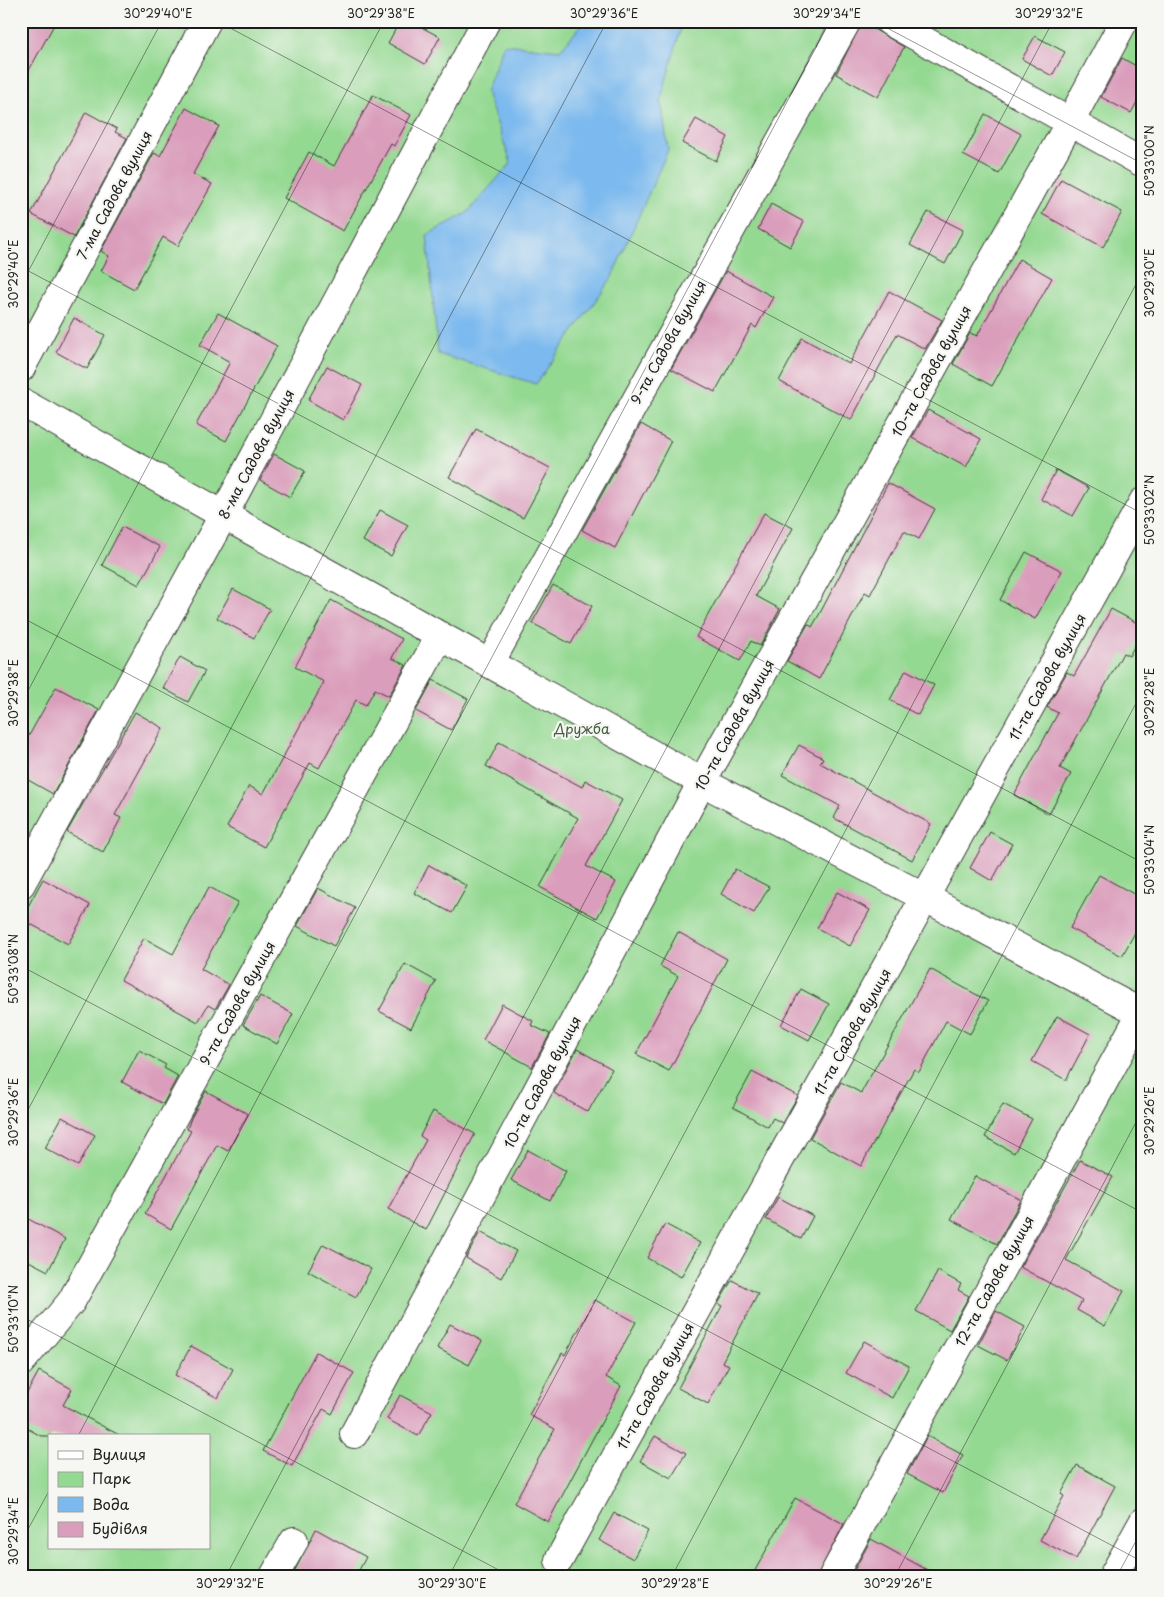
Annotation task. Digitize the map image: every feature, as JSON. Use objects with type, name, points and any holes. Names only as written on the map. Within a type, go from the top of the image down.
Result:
[{"type":"street","name":"7-ма Садова вулиця","points":[[21,368],[206,21]]},
{"type":"street","name":"8-ма Садова вулиця","points":[[21,884],[224,514],[486,21]]},
{"type":"street","name":"9-та Садова вулиця","points":[[490,663],[847,21]]},
{"type":"street","points":[[890,21],[1143,163]]},
{"type":"street","name":"10-та Садова вулиця","points":[[354,1434],[702,782],[1070,122],[1124,21]]},
{"type":"street","points":[[21,402],[702,782],[1142,1012]]},
{"type":"street","name":"11-та Садова вулиця","points":[[559,1560],[1143,502]]},
{"type":"street","name":"9-та Садова вулиця","points":[[21,1362],[71,1302],[440,636]]},
{"type":"street","name":"12-та Садова вулиця","points":[[833,1576],[1142,1012]]},
{"type":"street","points":[[1113,1576],[1143,1522]]},
{"type":"street","points":[[274,1576],[294,1541]]},
{"type":"green space","name":"Дружба","points":[[21,21],[1143,21],[1143,1576],[21,1576]]},
{"type":"water","points":[[585,21],[683,21],[661,99],[668,150],[611,279],[536,384],[438,354],[427,235],[467,213],[511,163],[486,92],[504,44],[560,50]]},
{"type":"building","points":[[21,21],[56,21],[21,85]]},
{"type":"building","points":[[400,21],[410,21],[440,37],[425,64],[388,43]]},
{"type":"building","points":[[862,22],[904,47],[878,97],[836,74]]},
{"type":"building","points":[[1035,36],[1065,52],[1052,76],[1022,59]]},
{"type":"building","points":[[1122,58],[1143,70],[1143,91],[1131,113],[1101,97]]},
{"type":"building","points":[[373,95],[411,115],[394,146],[391,144],[343,231],[284,198],[309,152],[334,166]]},
{"type":"building","points":[[186,108],[219,126],[193,174],[212,184],[178,246],[163,237],[134,289],[101,271],[109,256],[101,251],[154,153],[160,156]]},
{"type":"building","points":[[86,112],[117,129],[115,132],[127,138],[74,237],[31,214]]},
{"type":"building","points":[[985,114],[1021,134],[999,174],[963,155]]},
{"type":"building","points":[[696,119],[728,137],[716,161],[682,143]]},
{"type":"building","points":[[1061,179],[1122,212],[1103,247],[1042,214]]},
{"type":"building","points":[[771,204],[804,222],[790,247],[758,229]]},
{"type":"building","points":[[928,212],[963,230],[945,264],[910,245]]},
{"type":"building","points":[[1019,259],[1052,278],[992,386],[953,364],[970,333],[977,336]]},
{"type":"building","points":[[726,271],[773,297],[756,328],[752,325],[715,392],[671,369]]},
{"type":"building","points":[[889,291],[942,320],[925,349],[897,334],[851,420],[779,381],[802,338],[849,364]]},
{"type":"building","points":[[218,313],[277,346],[226,441],[196,425],[230,362],[200,345]]},
{"type":"building","points":[[74,318],[105,335],[87,369],[56,352]]},
{"type":"building","points":[[327,366],[362,385],[343,420],[308,400]]},
{"type":"building","points":[[928,410],[981,439],[966,467],[912,438]]},
{"type":"building","points":[[641,424],[671,441],[615,548],[582,530]]},
{"type":"building","points":[[476,429],[550,468],[523,518],[449,477]]},
{"type":"building","points":[[274,454],[305,471],[290,497],[260,480]]},
{"type":"building","points":[[1056,470],[1089,488],[1073,516],[1041,499]]},
{"type":"building","points":[[888,483],[935,509],[919,539],[904,531],[870,595],[865,592],[819,679],[787,661],[808,624],[812,627],[819,615]]},
{"type":"building","points":[[380,510],[408,525],[391,556],[363,541]]},
{"type":"building","points":[[764,513],[793,528],[756,596],[780,609],[760,646],[751,641],[740,661],[696,637]]},
{"type":"building","points":[[122,527],[160,547],[139,585],[102,565]]},
{"type":"building","points":[[1026,552],[1062,571],[1035,619],[1000,600]]},
{"type":"building","points":[[553,585],[592,606],[571,644],[532,623]]},
{"type":"building","points":[[233,589],[270,609],[254,638],[217,618]]},
{"type":"building","points":[[331,600],[402,639],[392,658],[406,665],[389,696],[375,689],[366,705],[356,700],[319,768],[310,763],[264,847],[227,827],[249,786],[263,794],[324,682],[295,667]]},
{"type":"building","points":[[1111,609],[1143,626],[1143,630],[1129,656],[1123,653],[1060,768],[1071,774],[1049,814],[1014,795],[1058,713],[1047,707],[1067,672],[1074,676]]},
{"type":"building","points":[[180,657],[205,671],[188,702],[163,688]]},
{"type":"building","points":[[906,670],[934,685],[918,715],[890,700]]},
{"type":"building","points":[[433,680],[468,699],[451,730],[416,711]]},
{"type":"building","points":[[56,687],[99,710],[53,794],[21,776],[21,750]]},
{"type":"building","points":[[135,712],[163,728],[115,815],[121,818],[103,852],[67,832]]},
{"type":"building","points":[[499,742],[582,787],[585,780],[622,800],[586,866],[616,882],[597,918],[540,887],[578,818],[486,766]]},
{"type":"building","points":[[799,745],[823,758],[820,763],[931,824],[912,860],[834,818],[840,806],[782,775]]},
{"type":"building","points":[[990,832],[1012,844],[992,881],[970,868]]},
{"type":"building","points":[[429,865],[467,886],[452,913],[414,893]]},
{"type":"building","points":[[735,869],[769,887],[754,913],[721,894]]},
{"type":"building","points":[[1099,875],[1143,899],[1143,918],[1122,956],[1070,928]]},
{"type":"building","points":[[43,879],[90,905],[68,944],[21,919]]},
{"type":"building","points":[[209,887],[238,902],[201,969],[229,985],[215,1009],[208,1005],[198,1022],[121,980],[144,938],[173,954]]},
{"type":"building","points":[[318,888],[355,908],[334,946],[297,926]]},
{"type":"building","points":[[837,892],[870,910],[850,946],[817,928]]},
{"type":"building","points":[[678,932],[727,959],[669,1071],[636,1054],[678,976],[660,966]]},
{"type":"building","points":[[405,964],[436,981],[411,1028],[379,1011]]},
{"type":"building","points":[[930,969],[988,1001],[970,1034],[946,1021],[919,1072],[914,1069],[861,1166],[810,1138],[841,1082],[861,1093]]},
{"type":"building","points":[[801,989],[829,1004],[809,1040],[781,1025]]},
{"type":"building","points":[[260,996],[293,1014],[277,1044],[243,1025]]},
{"type":"building","points":[[502,1004],[533,1021],[531,1025],[550,1034],[532,1067],[483,1040]]},
{"type":"building","points":[[1057,1016],[1090,1034],[1066,1080],[1032,1061]]},
{"type":"building","points":[[577,1049],[612,1069],[588,1112],[554,1093]]},
{"type":"building","points":[[139,1050],[166,1065],[164,1068],[178,1076],[163,1104],[122,1082]]},
{"type":"building","points":[[752,1072],[798,1096],[782,1123],[773,1118],[768,1127],[733,1107]]},
{"type":"building","points":[[206,1091],[248,1114],[228,1151],[217,1145],[171,1229],[145,1214],[191,1131],[187,1129],[191,1118]]},
{"type":"building","points":[[1003,1104],[1032,1119],[1014,1153],[985,1137]]},
{"type":"building","points":[[433,1111],[475,1134],[426,1230],[388,1209],[426,1140],[420,1136]]},
{"type":"building","points":[[62,1117],[95,1135],[78,1166],[45,1148]]},
{"type":"building","points":[[528,1150],[566,1171],[550,1201],[511,1180]]},
{"type":"building","points":[[1080,1160],[1113,1177],[1066,1260],[1124,1291],[1105,1326],[1077,1310],[1082,1301],[1020,1267]]},
{"type":"building","points":[[975,1176],[1021,1200],[997,1244],[951,1219]]},
{"type":"building","points":[[778,1197],[813,1216],[801,1239],[766,1219]]},
{"type":"building","points":[[21,1215],[65,1239],[48,1271],[21,1257]]},
{"type":"building","points":[[665,1224],[700,1243],[681,1277],[647,1258]]},
{"type":"building","points":[[480,1232],[516,1251],[501,1278],[466,1258]]},
{"type":"building","points":[[323,1244],[371,1269],[356,1297],[308,1271]]},
{"type":"building","points":[[938,1271],[961,1284],[958,1290],[969,1296],[950,1330],[916,1311]]},
{"type":"building","points":[[732,1280],[758,1294],[722,1362],[729,1365],[708,1404],[678,1388],[722,1306],[718,1304]]},
{"type":"building","points":[[595,1300],[636,1322],[606,1377],[621,1386],[548,1522],[514,1503],[555,1429],[529,1415],[562,1353],[565,1355]]},
{"type":"building","points":[[996,1311],[1025,1327],[1007,1360],[978,1345]]},
{"type":"building","points":[[450,1324],[482,1341],[469,1365],[437,1348]]},
{"type":"building","points":[[864,1341],[909,1366],[892,1398],[846,1373]]},
{"type":"building","points":[[191,1346],[233,1369],[218,1398],[175,1375]]},
{"type":"building","points":[[316,1352],[354,1373],[332,1414],[323,1409],[292,1466],[263,1451]]},
{"type":"building","points":[[39,1371],[72,1389],[63,1405],[117,1434],[48,1434],[48,1436],[41,1436],[21,1425],[21,1404]]},
{"type":"building","points":[[400,1395],[432,1412],[418,1436],[387,1419]]},
{"type":"building","points":[[655,1436],[686,1453],[671,1478],[640,1461]]},
{"type":"building","points":[[927,1436],[963,1455],[943,1493],[907,1474]]},
{"type":"building","points":[[1077,1465],[1115,1486],[1076,1559],[1040,1540],[1064,1496],[1061,1494]]},
{"type":"building","points":[[795,1498],[844,1524],[817,1576],[752,1576]]},
{"type":"building","points":[[614,1513],[648,1531],[633,1559],[599,1540]]},
{"type":"building","points":[[316,1529],[366,1557],[356,1576],[292,1576]]},
{"type":"building","points":[[871,1539],[938,1576],[851,1576]]}]
